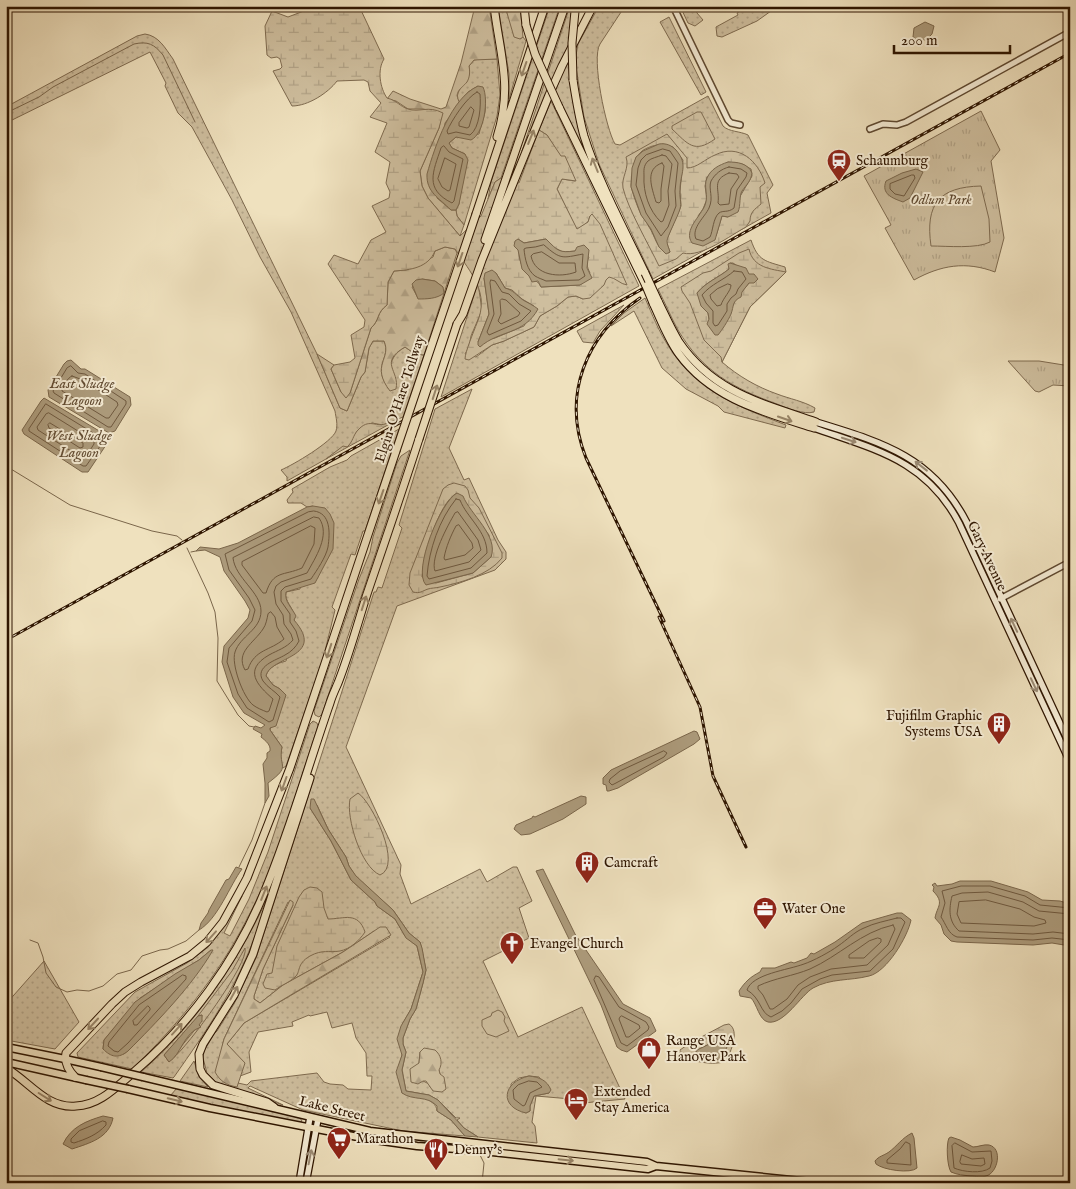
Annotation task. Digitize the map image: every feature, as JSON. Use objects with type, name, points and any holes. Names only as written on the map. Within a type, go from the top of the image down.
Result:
[{"type":"highway","points":[[481,197],[481,187],[503,115],[505,97],[504,63],[494,6]]},
{"type":"highway","points":[[524,6],[526,25],[535,54],[656,302],[668,334],[679,353],[694,372],[710,386],[744,405],[815,425]]},
{"type":"highway","name":"Elgin-O'Hare Tollway","points":[[65,1059],[66,1053],[125,992],[190,956],[214,935],[247,878],[279,800],[545,6]]},
{"type":"highway","points":[[6,1068],[41,1096],[62,1105],[83,1106],[107,1095],[142,1065],[181,1025],[204,996],[240,942],[261,900],[338,683],[457,324],[463,314],[510,181],[565,6]]},
{"type":"highway","points":[[510,181],[548,95],[593,6]]},
{"type":"highway","points":[[575,8],[572,43],[573,80],[579,118],[599,174],[643,275]]},
{"type":"highway","points":[[274,1107],[267,1102],[213,1085],[200,1069],[199,1054],[243,977],[260,937],[336,695],[338,683]]},
{"type":"highway","points":[[65,1059],[74,1078]]},
{"type":"main road","name":"Gary Avenue","points":[[815,425],[891,448],[931,474],[945,489],[958,508],[1002,598],[1070,745]]},
{"type":"main road","name":"Gary Avenue","points":[[815,425],[884,452],[907,465],[928,482],[944,499],[954,515],[1070,762]]},
{"type":"main road","name":"Lake Street","points":[[6,1047],[101,1067],[370,1131],[472,1143],[482,1148]]},
{"type":"main road","name":"Lake Street","points":[[6,1062],[316,1130],[416,1146],[475,1150],[482,1148],[647,1162],[656,1166],[821,1183]]},
{"type":"main road","points":[[299,1183],[310,1117]]},
{"type":"main road","points":[[306,1183],[318,1119]]},
{"type":"street","points":[[673,6],[728,120],[731,123],[740,125]]},
{"type":"street","points":[[870,129],[882,124],[901,124],[906,122],[1070,32]]},
{"type":"street","points":[[995,601],[1070,562]]},
{"type":"green space","points":[[317,6],[359,6],[384,59],[380,79],[387,98],[408,109],[428,109],[443,113],[439,128],[420,171],[422,186],[428,198],[460,236],[481,216],[495,182],[501,178],[519,183],[539,130],[547,135],[561,156],[565,156],[576,181],[562,179],[557,189],[577,229],[588,222],[592,214],[600,224],[627,285],[609,277],[604,285],[590,298],[568,297],[540,316],[534,327],[492,345],[469,360],[465,359],[465,356],[480,312],[480,293],[472,275],[455,249],[445,247],[435,251],[432,257],[423,265],[412,269],[394,271],[388,282],[387,305],[371,328],[350,393],[346,398],[341,392],[331,369],[334,365],[350,362],[355,358],[351,335],[364,327],[365,320],[328,264],[334,255],[358,264],[371,240],[386,232],[372,206],[389,198],[390,192],[386,183],[390,162],[375,152],[387,123],[370,117],[381,103],[370,91],[368,82],[364,80],[337,81],[317,98],[305,104],[292,106],[273,71],[282,67],[280,59],[277,57],[271,58],[267,55],[265,26],[272,11],[288,17]],"holes":[[[518,239],[524,243],[546,239],[553,247],[563,252],[576,251],[589,257],[587,265],[590,273],[580,285],[541,287],[523,268]],[[496,273],[505,288],[512,290],[534,306],[524,326],[495,338],[478,342],[489,314],[484,278]]]},
{"type":"green space","points":[[475,6],[489,6],[497,59],[474,60],[469,66],[468,80],[457,96],[460,103],[445,123],[437,198],[451,210],[456,210],[457,216],[464,225],[460,236],[428,198],[422,186],[420,171],[439,128],[442,113],[423,109],[408,109],[396,101],[387,99],[393,91],[410,99],[441,109],[446,107],[461,63]]},
{"type":"green space","points":[[498,6],[505,6],[520,39],[523,37],[526,41],[509,99],[509,74]]},
{"type":"green space","points":[[505,6],[520,6],[523,37],[520,39],[514,37]]},
{"type":"green space","points":[[550,6],[560,6],[501,178],[495,182],[488,199],[491,182]]},
{"type":"green space","points":[[570,6],[572,6],[568,47],[522,151]]},
{"type":"green space","points":[[599,6],[625,6],[600,44],[597,63],[604,109],[615,144],[620,145],[708,96],[723,126],[748,135],[773,185],[767,193],[771,213],[653,279],[599,164],[584,117],[575,61],[578,44]]},
{"type":"green space","points":[[680,6],[694,6],[703,20],[695,26],[688,23]]},
{"type":"green space","points":[[748,6],[778,6],[757,21],[722,37],[717,36],[716,27],[738,15],[737,13]]},
{"type":"green space","points":[[669,17],[706,92],[701,95],[660,22]]},
{"type":"green space","points":[[145,34],[158,40],[173,59],[317,354],[340,408],[347,411],[361,377],[365,372],[369,348],[373,341],[384,341],[386,353],[381,368],[384,381],[390,390],[392,360],[399,351],[405,347],[415,354],[424,355],[403,417],[383,425],[372,423],[357,431],[352,443],[347,447],[343,447],[287,481],[287,477],[281,470],[312,453],[333,436],[337,426],[335,411],[291,312],[192,127],[178,113],[165,86],[166,83],[150,52],[6,123],[6,107],[137,36]]},
{"type":"green space","points":[[497,59],[500,95],[497,116],[464,225],[457,216],[456,210],[459,204],[465,154],[452,148],[449,143],[456,137],[479,134],[485,106],[478,86],[468,92],[460,103],[457,98],[460,89],[467,80],[469,66],[474,60]]},
{"type":"green space","points":[[568,60],[574,103],[580,129],[594,170],[592,171],[555,91]]},
{"type":"green space","points":[[551,101],[639,286],[441,397],[478,283],[482,310],[465,354],[476,357],[492,345],[534,327],[540,316],[568,297],[576,296],[583,299],[609,276],[616,278],[624,284],[590,216],[588,222],[577,230],[557,189],[562,179],[575,181],[547,135],[539,130]]},
{"type":"green space","name":"Odlum Park","points":[[981,111],[1000,150],[991,161],[1004,238],[995,272],[974,266],[954,266],[934,271],[914,280],[885,228],[891,225],[864,176]]},
{"type":"green space","points":[[697,112],[701,112],[715,139],[702,146],[687,143],[672,129],[672,126]]},
{"type":"green space","points":[[667,134],[687,158],[687,168],[694,167],[724,152],[740,153],[752,161],[762,175],[765,183],[760,187],[761,204],[752,213],[746,227],[707,249],[690,254],[683,253],[676,259],[659,266],[634,216],[623,188],[627,165],[626,157]],"holes":[[[663,144],[673,147],[683,160],[680,191],[681,206],[666,241],[669,253],[662,250],[657,243],[640,211],[631,185],[633,167],[638,155],[646,149]],[[728,162],[742,164],[751,169],[752,176],[728,217],[722,216],[716,236],[698,216],[707,199],[705,186],[707,177]]]},
{"type":"green space","points":[[981,186],[989,219],[990,242],[978,246],[931,246],[930,219],[938,201],[945,194],[955,190]]},
{"type":"green space","points":[[751,240],[756,252],[763,259],[785,267],[786,272],[750,307],[722,362],[755,384],[815,408],[814,412],[796,411],[761,398],[720,377],[688,345],[678,330],[658,289]]},
{"type":"green space","points":[[445,247],[455,249],[457,253],[424,355],[415,354],[405,347],[397,353],[391,362],[396,389],[390,391],[384,382],[381,368],[386,353],[384,341],[373,341],[369,348],[365,372],[361,377],[347,411],[340,408],[317,354],[334,365],[331,369],[341,392],[350,393],[371,328],[387,305],[388,282],[394,271],[406,270],[433,257],[435,251]],"holes":[[[422,279],[435,281],[443,287],[438,294],[430,298],[418,298],[412,287]]]},
{"type":"green space","points":[[749,249],[754,260],[759,264],[786,272],[750,307],[722,362],[721,357],[704,340],[690,303],[681,287]],"holes":[[[730,263],[733,263],[749,274],[749,283],[735,300],[720,330],[709,319],[708,313],[697,293],[729,269]]]},
{"type":"green space","points":[[645,298],[665,341],[680,363],[692,376],[720,396],[752,412],[786,425],[785,428],[724,412],[718,406],[686,389],[662,368],[634,311],[611,326],[624,313]]},
{"type":"green space","points":[[624,305],[600,331],[593,343],[583,342],[577,331]]},
{"type":"green space","points":[[1008,361],[1039,361],[1070,366],[1070,386],[1053,385],[1039,392],[1035,391]]},
{"type":"green space","points":[[472,389],[449,448],[464,480],[469,478],[498,540],[506,552],[506,559],[495,570],[397,606],[346,747],[401,865],[400,874],[411,904],[480,869],[487,882],[513,867],[517,867],[532,901],[519,908],[529,938],[483,961],[518,1037],[582,1007],[625,1099],[583,1103],[583,1100],[536,1096],[532,1122],[535,1126],[537,1143],[478,1137],[464,1128],[457,1120],[460,1118],[456,1118],[438,1100],[429,1095],[406,1091],[402,1070],[406,1052],[403,1038],[416,1009],[426,970],[420,942],[409,933],[393,910],[356,877],[328,829],[317,805],[310,808],[331,841],[351,880],[377,906],[395,919],[405,936],[417,946],[423,972],[411,1009],[403,1023],[402,1055],[399,1067],[402,1093],[423,1098],[433,1103],[437,1111],[451,1120],[465,1136],[403,1131],[303,1110],[250,1086],[248,1088],[283,1105],[217,1083],[207,1073],[203,1058],[204,1051],[234,1004],[256,958],[374,592],[376,592],[378,587],[382,588],[402,528],[399,525],[435,409]],"holes":[[[288,902],[293,905],[263,969],[254,996],[254,999],[260,1003],[283,985],[343,952],[374,931],[390,937],[244,1023],[227,1044],[244,1063],[240,1076],[251,1072],[249,1052],[258,1032],[293,1026],[292,1022],[309,1015],[327,1012],[332,1028],[352,1023],[356,1038],[366,1053],[367,1076],[372,1076],[371,1090],[348,1089],[343,1085],[330,1084],[324,1082],[317,1073],[251,1081],[247,1085],[238,1083],[236,1087],[221,1053],[224,1039]],[[420,1052],[439,1070],[440,1074],[430,1087],[429,1084],[423,1081],[415,1067],[419,1063]],[[539,1077],[549,1093],[534,1096],[530,1111],[526,1113],[513,1106],[511,1084],[519,1078]]]},
{"type":"green space","points":[[397,420],[326,459],[343,446],[347,447],[356,432],[365,424],[381,425]]},
{"type":"green space","points":[[399,429],[365,531],[363,531],[355,555],[351,554],[332,607],[335,610],[323,659],[286,766],[283,768],[280,757],[282,747],[270,730],[280,689],[273,685],[266,676],[271,668],[286,661],[294,617],[286,599],[286,592],[300,589],[313,506],[307,507],[301,503],[288,503],[287,500],[293,492],[292,489],[330,467],[347,460]]},
{"type":"green space","points":[[857,440],[880,446],[900,455],[915,464],[929,476],[951,503],[976,550],[946,498],[928,478],[899,457]]},
{"type":"green space","points":[[410,450],[322,714],[319,717],[315,715],[314,711],[370,552],[397,463],[401,456]]},
{"type":"green space","points":[[454,483],[465,486],[468,490],[470,498],[479,508],[502,553],[502,558],[482,574],[456,583],[413,592],[409,585],[410,573],[443,489]],"holes":[[[457,493],[489,535],[491,557],[473,573],[436,583],[422,577],[429,544],[438,518],[450,499]]]},
{"type":"green space","points":[[313,721],[318,726],[278,849],[247,919],[210,980],[181,1017],[132,1069],[78,1057],[77,1053],[135,992],[187,963],[207,948],[224,927],[242,896],[224,933],[230,936],[249,899],[268,852],[310,724]],"holes":[[[211,950],[209,956],[192,979],[132,1047],[124,1054],[103,1049],[104,1040],[140,998],[199,960]]]},
{"type":"green space","points":[[358,793],[371,808],[387,847],[388,860],[386,869],[380,875],[367,862],[356,841],[349,807],[350,799]]},
{"type":"green space","points":[[310,887],[317,888],[322,892],[324,908],[328,919],[354,919],[359,921],[365,932],[347,948],[310,956],[303,962],[295,977],[275,990],[265,988],[263,984],[267,974],[272,973],[277,946],[299,897],[304,890]]},
{"type":"green space","points":[[290,900],[293,902],[293,905],[263,969],[254,996],[254,999],[260,1003],[283,985],[343,952],[380,927],[386,927],[391,935],[244,1023],[227,1044],[245,1063],[237,1087],[230,1085],[221,1080],[215,1072],[224,1039]]},
{"type":"green space","points":[[266,901],[262,917],[240,972],[209,1025],[174,1077],[141,1072],[161,1054],[196,1014],[228,971]],"holes":[[[192,1024],[169,1062],[164,1055]]]},
{"type":"green space","points":[[245,948],[238,970],[228,986],[191,1039],[173,1058],[198,1025],[202,1015],[198,1016],[232,971]]},
{"type":"green space","points":[[44,961],[79,1022],[55,1049],[6,1040],[6,1004]]},
{"type":"green space","points":[[498,1010],[505,1017],[504,1021],[509,1031],[496,1037],[487,1034],[482,1026],[482,1020]]},
{"type":"green space","points":[[729,1024],[734,1031],[732,1047],[726,1061],[716,1063],[702,1062],[689,1059],[680,1053],[680,1050],[690,1043]],"holes":[[[720,1039],[706,1058],[702,1055],[697,1056],[695,1054],[697,1050]]]},
{"type":"green space","points":[[424,1048],[435,1050],[440,1057],[441,1065],[439,1070],[440,1074],[444,1077],[446,1089],[442,1092],[433,1091],[426,1081],[418,1084],[411,1082],[410,1069],[419,1063],[420,1052]]},
{"type":"green space","points":[[194,1061],[199,1077],[208,1087],[180,1081]]},
{"type":"green space","points":[[177,1088],[300,1118],[302,1121],[299,1123],[170,1096]]},
{"type":"water","points":[[925,22],[934,26],[932,34],[926,40],[916,39],[913,37],[914,28]]},
{"type":"water","points":[[478,86],[483,87],[485,93],[484,116],[479,131],[471,140],[456,137],[449,143],[452,148],[465,154],[468,160],[459,204],[456,210],[451,210],[431,190],[427,174],[445,124],[460,101],[468,92]]},
{"type":"water","points":[[659,144],[666,144],[674,148],[680,155],[683,165],[680,184],[681,207],[667,239],[670,252],[666,254],[659,247],[651,229],[641,215],[631,187],[632,168],[636,157],[643,151]]},
{"type":"water","points":[[728,162],[745,165],[752,173],[750,180],[741,193],[738,212],[728,217],[722,216],[715,240],[703,246],[692,243],[690,238],[691,228],[705,205],[707,178],[721,164]]},
{"type":"water","points":[[916,169],[923,172],[910,198],[903,202],[891,197],[886,192],[886,181]]},
{"type":"water","points":[[518,239],[524,243],[546,239],[556,249],[565,252],[575,251],[577,247],[584,245],[589,250],[587,268],[592,278],[580,285],[541,287],[538,281],[532,282],[522,269],[518,250],[514,246],[515,241]]},
{"type":"water","points":[[728,264],[746,268],[749,274],[754,274],[758,279],[754,283],[749,283],[742,292],[741,297],[735,302],[725,325],[718,335],[715,335],[707,324],[709,319],[708,313],[701,306],[697,293],[729,269]]},
{"type":"water","points":[[492,270],[505,288],[538,309],[526,324],[480,347],[478,342],[489,314],[484,278],[485,273]]},
{"type":"water","points":[[416,280],[435,281],[443,287],[444,293],[435,298],[418,299],[412,284]]},
{"type":"water","name":"East Sludge Lagoon","points":[[71,360],[81,369],[85,369],[130,397],[131,405],[115,431],[109,433],[49,397],[48,390],[64,364]]},
{"type":"water","name":"West Sludge Lagoon","points":[[44,398],[106,435],[108,442],[88,472],[82,472],[24,434],[22,430]]},
{"type":"water","points":[[457,493],[463,496],[488,533],[492,549],[491,557],[473,573],[426,585],[423,577],[423,566],[430,537],[443,509]]},
{"type":"water","points":[[307,507],[325,508],[330,514],[334,523],[333,549],[315,583],[286,592],[287,601],[296,616],[294,620],[302,632],[304,642],[301,649],[270,669],[266,676],[273,685],[286,695],[276,726],[270,728],[282,747],[282,770],[268,783],[269,796],[265,803],[263,764],[267,758],[267,753],[270,751],[270,747],[261,737],[262,734],[253,729],[255,726],[261,728],[265,725],[244,713],[233,697],[222,662],[224,646],[248,618],[250,610],[224,571],[220,557],[205,550],[196,551],[200,547],[219,549],[238,543]]},
{"type":"water","points":[[694,731],[697,732],[700,739],[694,744],[618,788],[607,791],[606,785],[603,784],[603,778],[611,770]]},
{"type":"water","points":[[581,796],[586,797],[586,804],[563,819],[530,834],[521,835],[514,829],[516,825],[533,816],[535,817]]},
{"type":"water","points":[[311,799],[314,799],[328,829],[356,876],[393,910],[409,933],[420,942],[422,948],[426,970],[416,1009],[403,1038],[406,1052],[402,1070],[406,1091],[429,1095],[438,1100],[464,1128],[478,1137],[465,1136],[451,1120],[437,1111],[437,1106],[429,1100],[411,1097],[402,1093],[396,1072],[402,1055],[397,1039],[401,1026],[411,1009],[423,972],[417,946],[406,938],[395,919],[377,906],[351,880],[331,841],[310,808]]},
{"type":"water","points":[[236,867],[242,869],[218,910],[206,925],[199,930],[201,923],[226,880],[229,879]]},
{"type":"water","points":[[543,869],[575,934],[623,1004],[650,1018],[656,1031],[627,1052],[617,1047],[601,1005],[536,871]]},
{"type":"water","points":[[960,881],[991,881],[1028,892],[1042,900],[1060,901],[1070,904],[1070,946],[1052,943],[1033,945],[951,941],[944,934],[941,925],[935,918],[939,899],[933,891],[934,887],[932,885],[935,883],[937,886],[952,884]]},
{"type":"water","points":[[902,913],[911,920],[909,927],[896,952],[883,968],[876,973],[862,978],[834,981],[813,988],[786,1014],[774,1022],[765,1021],[762,1018],[751,998],[740,996],[739,991],[743,985],[760,972],[762,968],[775,968],[807,958],[811,953],[814,954],[835,942],[862,923]]},
{"type":"water","points":[[213,950],[205,963],[185,990],[128,1051],[115,1056],[103,1049],[104,1040],[135,1002]]},
{"type":"water","points":[[202,1015],[202,1021],[199,1025],[201,1027],[187,1038],[177,1054],[169,1062],[164,1055],[198,1016]]},
{"type":"water","points":[[720,1039],[726,1040],[728,1044],[722,1060],[709,1059],[695,1054],[697,1050]]},
{"type":"water","points":[[529,1076],[542,1080],[551,1090],[549,1093],[534,1096],[530,1111],[526,1113],[511,1106],[507,1094],[513,1083]]},
{"type":"water","points":[[103,1116],[113,1118],[111,1125],[98,1139],[72,1149],[63,1144],[75,1129]]},
{"type":"water","points":[[912,1133],[917,1168],[909,1171],[897,1170],[876,1164],[875,1161],[877,1159],[889,1152]]},
{"type":"water","points":[[951,1137],[973,1147],[989,1145],[993,1147],[997,1155],[994,1170],[982,1177],[960,1175],[951,1172],[947,1150],[948,1141]]},
{"type":"waterway","points":[[6,113],[39,97],[53,87],[134,44],[147,43],[157,48],[163,55],[195,122]]},
{"type":"waterway","points":[[6,466],[70,505],[152,531],[177,536],[182,540]]},
{"type":"waterway","points":[[187,548],[215,612],[218,638],[217,681],[238,715],[249,726],[254,727]]},
{"type":"waterway","points":[[191,552],[196,551]]},
{"type":"waterway","points":[[239,867],[252,840],[265,803]]},
{"type":"waterway","points":[[30,940],[38,943],[46,973],[56,987],[67,992],[77,990],[89,991],[103,986],[117,974],[131,970],[142,956],[168,949],[186,941],[199,930]]},
{"type":"waterway","points":[[479,1153],[484,1163],[482,1183]]},
{"type":"railway","points":[[6,640],[1070,53]]},
{"type":"railway","points":[[640,298],[621,313],[605,330],[593,348],[583,368],[578,389],[576,412],[579,435],[586,458],[664,621]]},
{"type":"railway","points":[[659,617],[700,707],[713,776],[746,847]]},
{"type":"place","name":"Schaumburg","points":[[839,182]]},
{"type":"place","name":"Fujifilm Graphic Systems USA","points":[[999,745]]},
{"type":"place","name":"Camcraft","points":[[587,884]]},
{"type":"place","name":"Water One","points":[[765,930]]},
{"type":"place","name":"Evangel Church","points":[[512,965]]},
{"type":"place","name":"Range USA Hanover Park","points":[[649,1070]]},
{"type":"place","name":"Extended Stay America","points":[[576,1121]]},
{"type":"place","name":"Marathon","points":[[339,1160]]},
{"type":"place","name":"Denny's","points":[[436,1171]]}]
